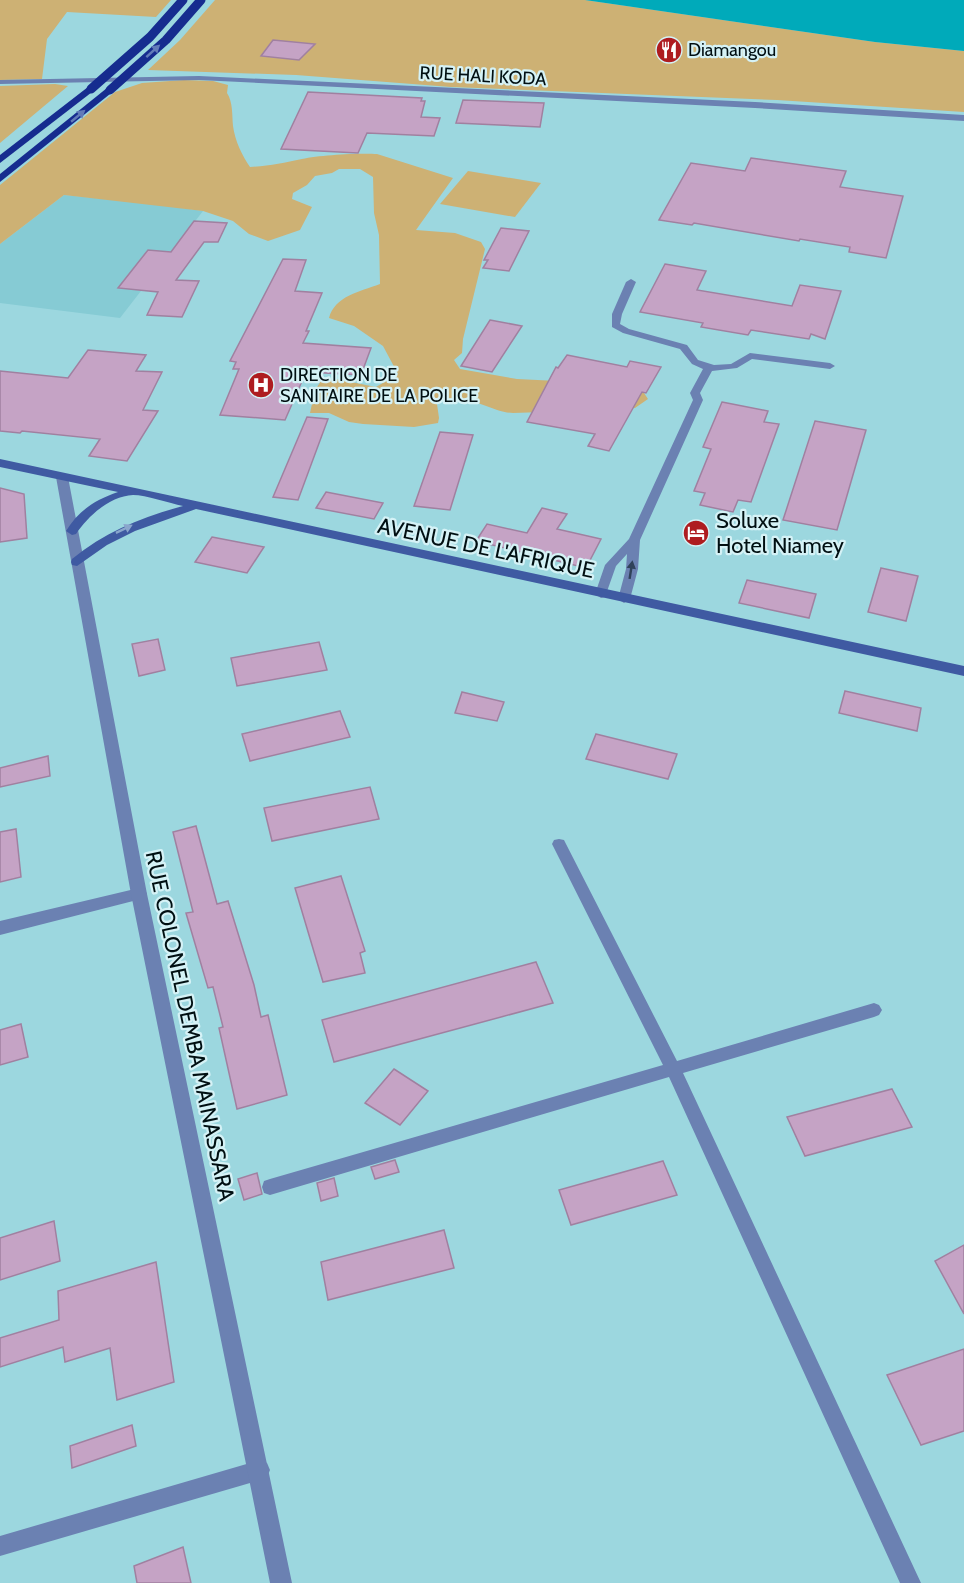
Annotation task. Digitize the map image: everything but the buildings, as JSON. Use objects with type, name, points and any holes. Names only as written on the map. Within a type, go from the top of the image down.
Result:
[{"type":"highway","points":[[0,160],[91,89],[150,37],[183,0]]},
{"type":"highway","points":[[0,179],[110,90],[165,40],[201,0]]},
{"type":"highway","points":[[42,127],[62,130]]},
{"type":"main road","name":"AVENUE DE L'AFRIQUE","points":[[0,464],[964,671]]},
{"type":"main road","points":[[72,531],[82,515],[99,502],[131,492]]},
{"type":"main road","points":[[77,562],[103,541],[126,528],[144,520],[196,507]]},
{"type":"street","name":"RUE HALI KODA","points":[[0,82],[87,78],[199,78],[755,105],[964,118]]},
{"type":"street","name":"RUE COLONEL DEMBA MAINASSARA","points":[[62,477],[139,894],[260,1470],[281,1583]]},
{"type":"street","points":[[0,928],[139,894]]},
{"type":"lane","points":[[631,282],[616,314],[615,325],[626,331],[684,346],[686,355],[695,362],[709,367],[735,366],[745,362],[750,356],[830,366]]},
{"type":"lane","points":[[601,594],[611,565],[634,540],[698,400],[695,393],[709,367]]},
{"type":"lane","points":[[624,599],[632,569],[634,540]]},
{"type":"lane","points":[[559,844],[674,1070],[911,1583]]},
{"type":"lane","points":[[270,1187],[874,1010]]},
{"type":"lane","points":[[0,1546],[260,1470]]},
{"type":"shaded area","points":[[0,0],[171,0],[156,17],[67,12],[47,39],[42,79],[0,80]]},
{"type":"shaded area","points":[[215,0],[585,0],[875,42],[964,51],[964,112],[777,100],[451,87],[296,75],[148,70],[180,40]]},
{"type":"shaded area","points":[[585,0],[964,0],[964,51],[875,42]]},
{"type":"shaded area","points":[[184,80],[213,81],[228,85],[227,93],[231,104],[235,137],[250,167],[319,156],[377,154],[453,178],[416,230],[455,233],[481,242],[485,249],[463,339],[462,353],[454,360],[460,369],[517,379],[578,382],[644,393],[648,399],[635,408],[513,413],[455,398],[437,404],[438,423],[414,427],[363,424],[349,422],[329,413],[310,413],[315,390],[321,381],[336,379],[376,387],[398,374],[383,346],[354,326],[329,318],[342,300],[356,292],[380,284],[379,235],[374,213],[373,177],[360,169],[339,169],[332,173],[315,176],[307,185],[293,193],[292,199],[312,207],[300,230],[268,241],[249,234],[233,221],[203,211],[64,195],[0,244],[0,185],[115,92],[142,83]]},
{"type":"shaded area","points":[[55,84],[68,86],[0,143],[0,86]]},
{"type":"shaded area","points":[[468,171],[541,183],[515,217],[440,204]]},
{"type":"shaded area","points":[[64,195],[203,211],[120,318],[0,303],[0,244]]},
{"type":"place","name":"Diamangou","points":[[669,50]]},
{"type":"place","name":"DIRECTION DE SANITAIRE DE LA POLICE","points":[[261,385]]},
{"type":"place","name":"Soluxe Hotel Niamey","points":[[696,533]]}]
